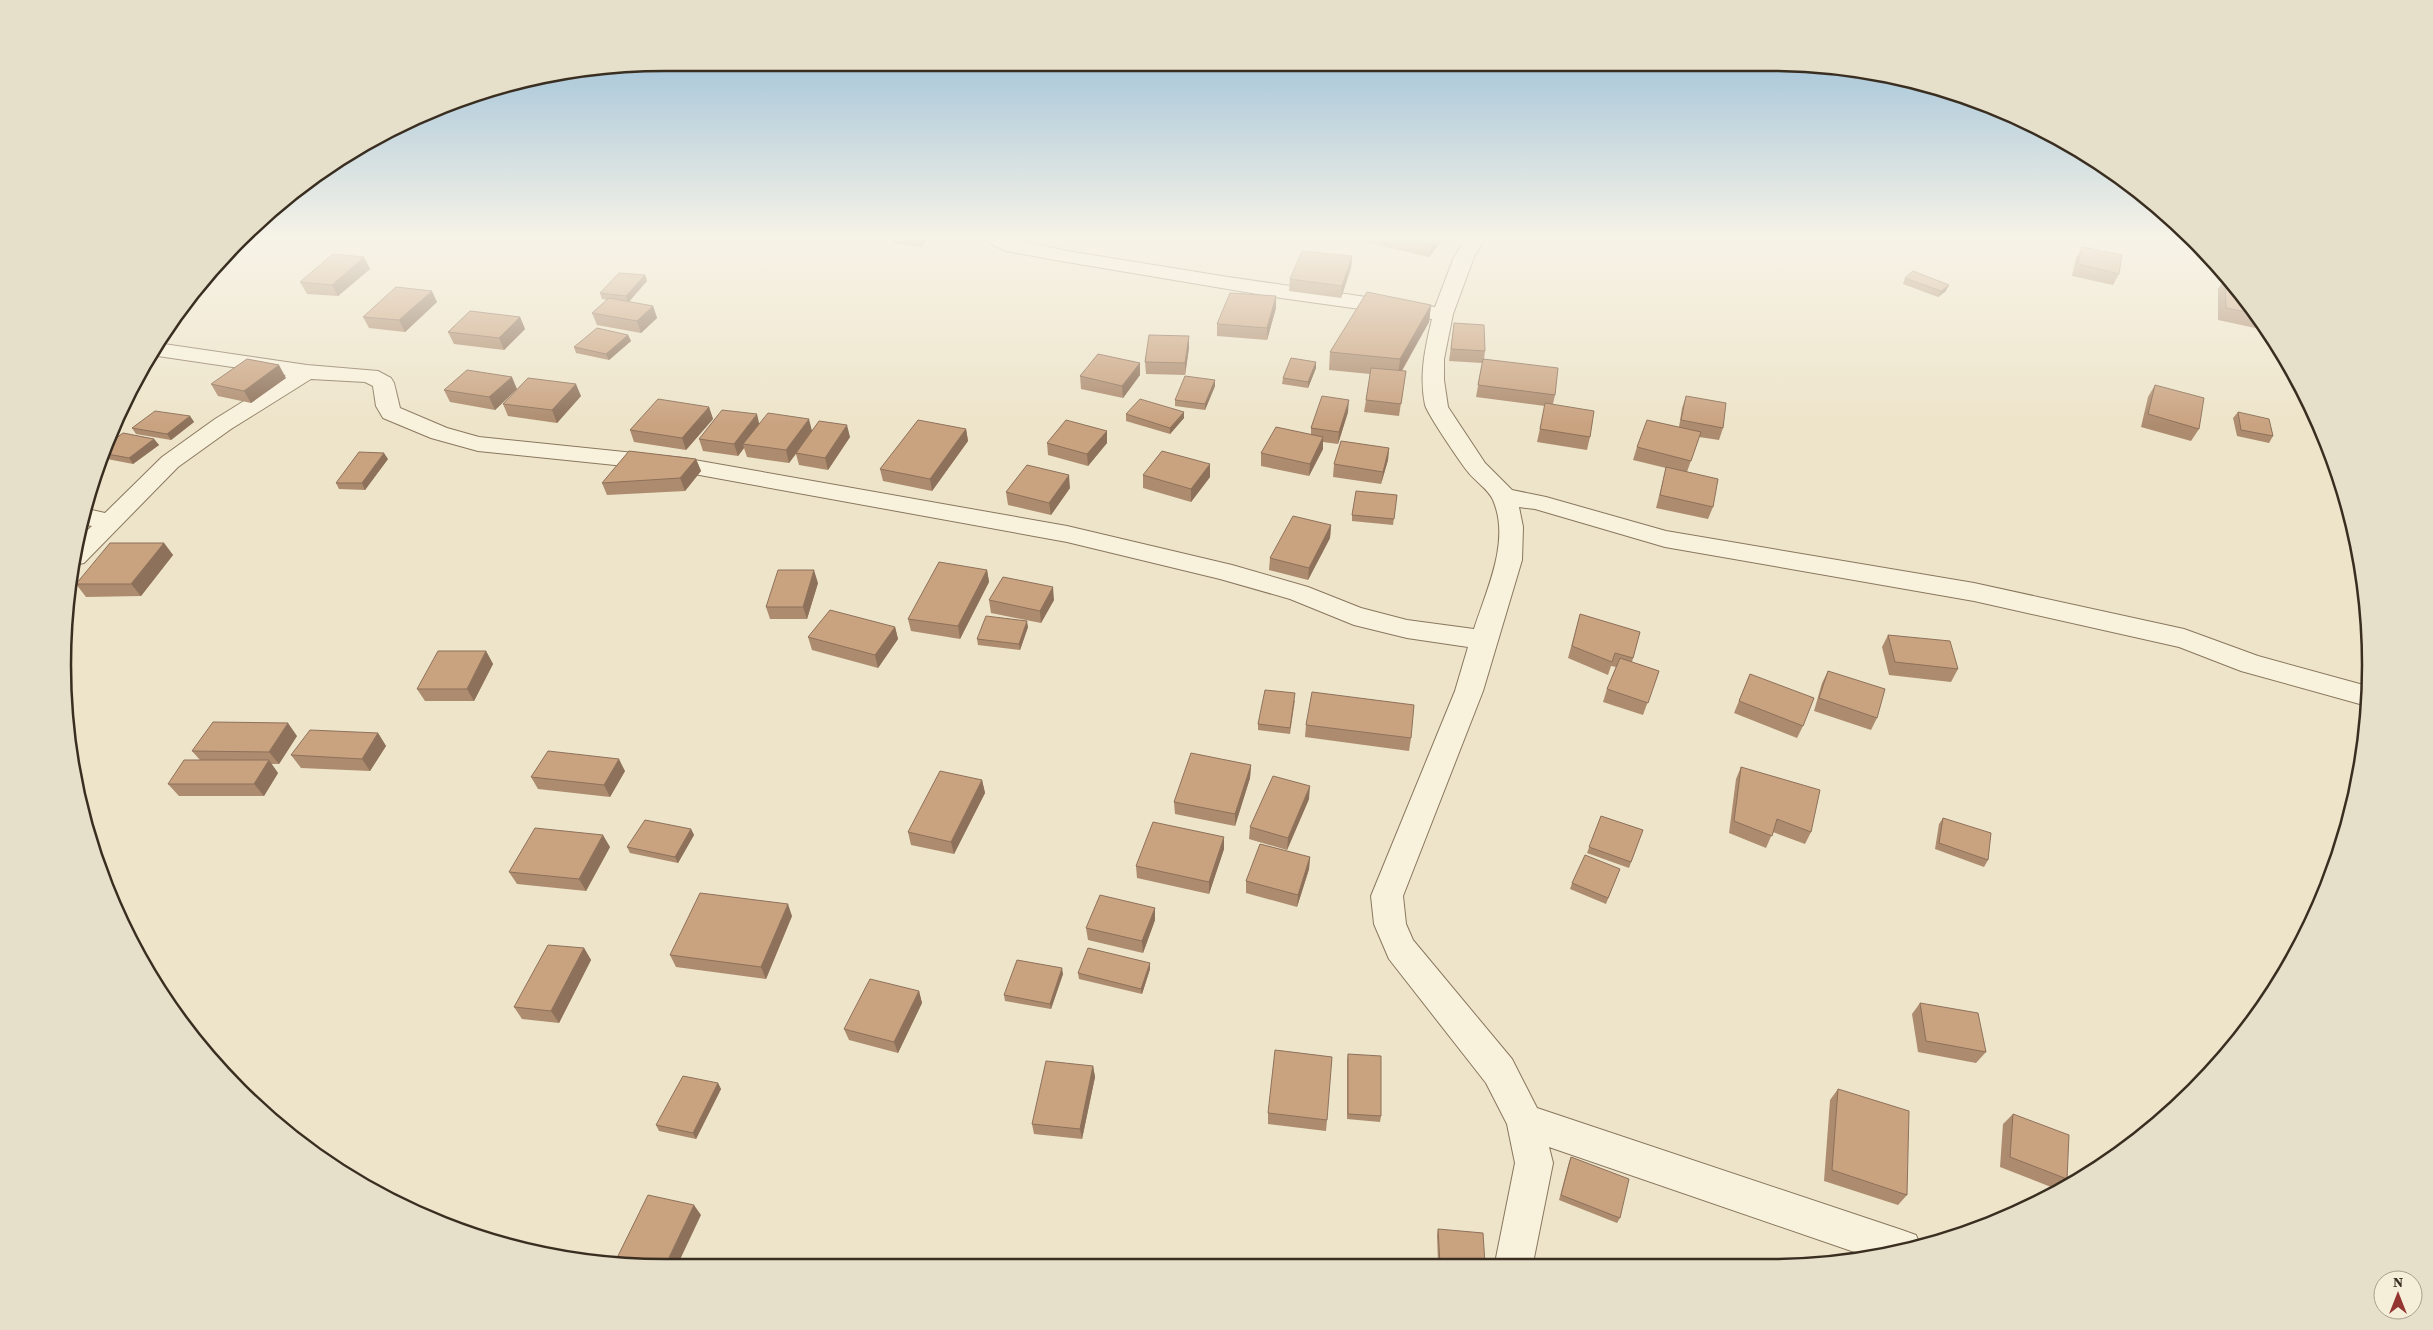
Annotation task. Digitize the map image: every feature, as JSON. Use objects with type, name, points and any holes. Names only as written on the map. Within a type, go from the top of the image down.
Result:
[{"type":"street","points":[[1340,301],[1443,314]]},
{"type":"street","points":[[1448,301],[1433,359],[1433,380],[1437,407],[1477,468],[1506,497],[1511,527],[1510,560],[1469,691],[1387,896],[1390,924],[1401,950],[1499,1071],[1525,1121],[1534,1163],[1515,1259]]},
{"type":"street","points":[[162,350],[307,372],[370,376],[383,383],[386,406],[391,413],[439,433],[478,444],[683,465],[1067,534],[1224,571],[1299,593],[1354,616],[1407,628],[1484,640]]},
{"type":"street","points":[[83,550],[170,462],[223,424],[307,372]]},
{"type":"street","points":[[1506,497],[1537,502],[1665,539],[1974,592],[2184,639],[2251,664],[2361,694]]},
{"type":"street","points":[[90,518],[112,522]]},
{"type":"street","points":[[1525,1121],[1890,1246]]},
{"type":"building","points":[[381,301],[421,301],[399,320],[363,317]]},
{"type":"building","points":[[606,301],[626,301],[653,306],[637,321],[592,313]]},
{"type":"building","points":[[1227,301],[1275,301],[1267,328],[1217,324]]},
{"type":"building","points":[[1361,301],[1412,301],[1431,305],[1400,359],[1330,352]]},
{"type":"building","points":[[2226,301],[2237,301],[2245,312],[2226,308]]},
{"type":"building","points":[[470,311],[520,317],[499,338],[448,332]]},
{"type":"building","points":[[1454,323],[1484,325],[1485,351],[1451,349]]},
{"type":"building","points":[[597,328],[628,335],[606,354],[574,347]]},
{"type":"building","points":[[1149,335],[1189,336],[1185,363],[1145,362]]},
{"type":"building","points":[[1098,354],[1140,363],[1122,386],[1080,376]]},
{"type":"building","points":[[1291,358],[1316,362],[1308,382],[1283,378]]},
{"type":"building","points":[[247,359],[279,365],[244,391],[211,384]]},
{"type":"building","points":[[1483,359],[1558,368],[1555,395],[1478,385]]},
{"type":"building","points":[[1371,368],[1406,371],[1401,404],[1366,400]]},
{"type":"building","points":[[467,370],[512,377],[489,397],[444,390]]},
{"type":"building","points":[[1185,376],[1215,380],[1205,404],[1175,400]]},
{"type":"building","points":[[528,378],[576,384],[552,410],[503,404]]},
{"type":"building","points":[[2155,385],[2204,398],[2199,429],[2148,414]]},
{"type":"building","points":[[1322,396],[1349,400],[1339,432],[1311,428]]},
{"type":"building","points":[[1686,396],[1726,403],[1723,428],[1681,420]]},
{"type":"building","points":[[658,399],[709,407],[682,438],[630,430]]},
{"type":"building","points":[[1140,399],[1184,412],[1170,428],[1126,414]]},
{"type":"building","points":[[1545,403],[1594,411],[1590,437],[1540,429]]},
{"type":"building","points":[[722,410],[757,414],[734,444],[699,439]]},
{"type":"building","points":[[155,411],[190,416],[167,434],[132,428]]},
{"type":"building","points":[[2238,412],[2269,419],[2273,436],[2241,430]]},
{"type":"building","points":[[768,413],[809,419],[786,450],[743,444]]},
{"type":"building","points":[[918,420],[966,429],[930,479],[880,469]]},
{"type":"building","points":[[1066,420],[1107,431],[1087,454],[1047,443]]},
{"type":"building","points":[[1647,420],[1701,432],[1691,461],[1637,447]]},
{"type":"building","points":[[819,421],[847,425],[825,458],[796,453]]},
{"type":"building","points":[[1276,427],[1323,437],[1310,464],[1261,453]]},
{"type":"building","points":[[123,433],[154,439],[129,458],[110,454],[116,438]]},
{"type":"building","points":[[1341,441],[1389,448],[1383,472],[1334,464]]},
{"type":"building","points":[[629,451],[696,459],[680,478],[602,483]]},
{"type":"building","points":[[1162,451],[1210,464],[1191,489],[1143,475]]},
{"type":"building","points":[[359,452],[384,453],[362,483],[336,483]]},
{"type":"building","points":[[1027,465],[1069,475],[1049,503],[1006,492]]},
{"type":"building","points":[[1666,467],[1718,479],[1713,507],[1660,495]]},
{"type":"building","points":[[1356,491],[1397,495],[1394,519],[1352,515]]},
{"type":"building","points":[[1293,516],[1331,525],[1309,568],[1270,558]]},
{"type":"building","points":[[110,543],[164,543],[131,584],[77,583]]},
{"type":"building","points":[[939,562],[987,570],[958,626],[908,619]]},
{"type":"building","points":[[778,570],[814,570],[803,607],[766,607]]},
{"type":"building","points":[[1003,577],[1053,587],[1040,611],[989,600]]},
{"type":"building","points":[[830,610],[895,627],[875,655],[808,637]]},
{"type":"building","points":[[1580,614],[1640,632],[1633,658],[1615,653],[1612,662],[1572,646]]},
{"type":"building","points":[[986,616],[1027,621],[1019,644],[977,639]]},
{"type":"building","points":[[1888,635],[1950,641],[1958,669],[1895,662]]},
{"type":"building","points":[[438,651],[486,651],[467,689],[417,689]]},
{"type":"building","points":[[1620,658],[1659,671],[1648,703],[1607,689]]},
{"type":"building","points":[[1828,671],[1885,689],[1877,718],[1819,698]]},
{"type":"building","points":[[1750,674],[1814,698],[1803,726],[1739,701]]},
{"type":"building","points":[[1265,690],[1295,693],[1290,728],[1258,724]]},
{"type":"building","points":[[1312,692],[1414,705],[1411,738],[1306,725]]},
{"type":"building","points":[[213,722],[288,723],[269,752],[192,751]]},
{"type":"building","points":[[310,730],[378,733],[362,759],[291,755]]},
{"type":"building","points":[[548,751],[619,759],[604,785],[531,777]]},
{"type":"building","points":[[1191,753],[1251,765],[1235,814],[1174,802]]},
{"type":"building","points":[[184,760],[269,760],[254,784],[168,784]]},
{"type":"building","points":[[1741,767],[1820,790],[1811,832],[1777,819],[1772,836],[1734,821]]},
{"type":"building","points":[[940,771],[982,780],[951,842],[908,832]]},
{"type":"building","points":[[1273,776],[1310,786],[1288,838],[1250,827]]},
{"type":"building","points":[[1601,816],[1643,830],[1631,862],[1589,847]]},
{"type":"building","points":[[1943,818],[1991,833],[1988,860],[1939,843]]},
{"type":"building","points":[[645,820],[691,829],[675,857],[627,847]]},
{"type":"building","points":[[1153,822],[1224,837],[1209,882],[1136,866]]},
{"type":"building","points":[[535,828],[603,835],[579,879],[509,872]]},
{"type":"building","points":[[1260,844],[1310,857],[1298,895],[1246,881]]},
{"type":"building","points":[[1585,855],[1620,869],[1608,898],[1572,883]]},
{"type":"building","points":[[700,893],[788,904],[761,967],[670,955]]},
{"type":"building","points":[[1100,895],[1155,908],[1142,941],[1086,928]]},
{"type":"building","points":[[548,945],[584,948],[551,1011],[514,1007]]},
{"type":"building","points":[[1088,948],[1150,963],[1141,989],[1078,973]]},
{"type":"building","points":[[1017,960],[1062,968],[1050,1004],[1004,995]]},
{"type":"building","points":[[870,979],[919,991],[894,1042],[844,1029]]},
{"type":"building","points":[[1920,1003],[1978,1013],[1986,1052],[1926,1041]]},
{"type":"building","points":[[1275,1050],[1332,1057],[1327,1120],[1268,1113]]},
{"type":"building","points":[[1348,1054],[1381,1056],[1381,1116],[1348,1114]]},
{"type":"building","points":[[1046,1061],[1093,1066],[1080,1129],[1032,1124]]},
{"type":"building","points":[[683,1076],[718,1083],[693,1133],[656,1125]]},
{"type":"building","points":[[1838,1089],[1909,1111],[1907,1195],[1832,1170]]},
{"type":"building","points":[[2013,1114],[2069,1135],[2066,1179],[2010,1157]]},
{"type":"building","points":[[1571,1157],[1629,1179],[1620,1218],[1561,1195]]},
{"type":"building","points":[[648,1195],[694,1205],[668,1259],[618,1256]]},
{"type":"building","points":[[1438,1229],[1483,1233],[1485,1259],[1440,1259]]}]
